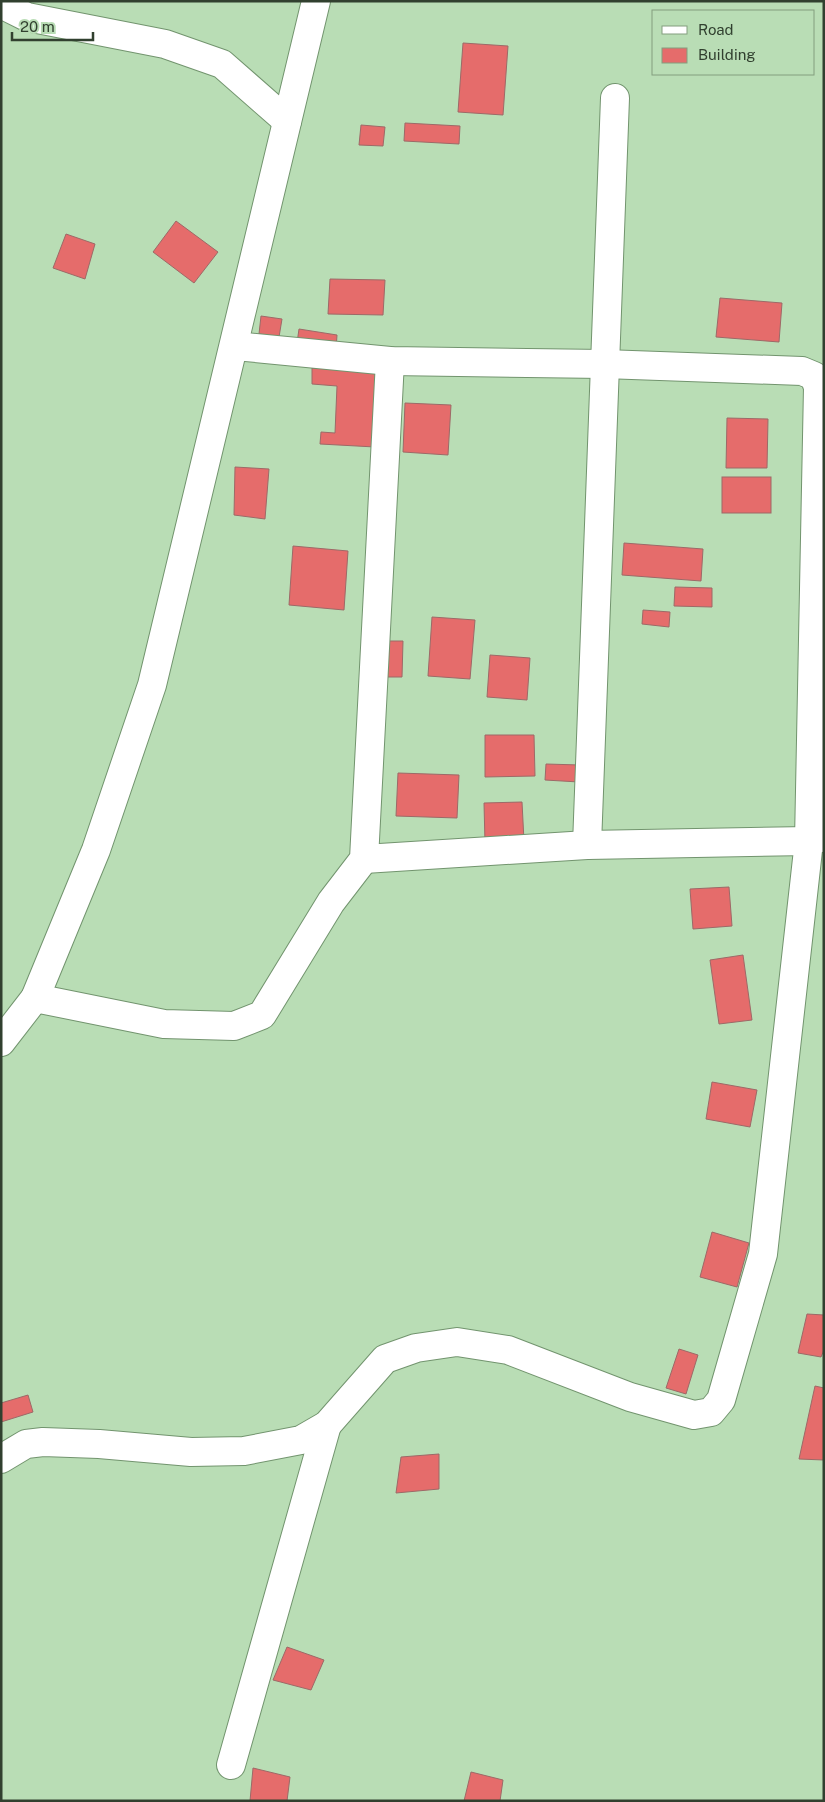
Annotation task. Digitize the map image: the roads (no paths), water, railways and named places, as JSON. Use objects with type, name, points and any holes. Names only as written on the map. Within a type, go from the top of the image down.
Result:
[{"type":"street","points":[[1,1042],[35,998],[96,850],[152,685],[235,346],[312,3]]},
{"type":"street","points":[[1,4],[27,17],[165,44],[222,64],[287,121]]},
{"type":"street","points":[[587,845],[615,98]]},
{"type":"street","points":[[1,1460],[26,1444],[43,1442],[100,1444],[191,1452],[244,1451],[301,1440],[327,1425],[385,1358],[416,1348],[457,1342],[508,1350],[630,1396],[694,1415],[711,1412],[721,1400],[763,1254],[819,843],[818,388],[814,376],[802,371],[604,364],[390,361],[235,346]]},
{"type":"street","points":[[35,998],[164,1024],[234,1026],[262,1015],[331,902],[364,859],[390,361]]},
{"type":"street","points":[[364,859],[587,845],[819,843]]},
{"type":"street","points":[[230,1765],[327,1425]]}]
